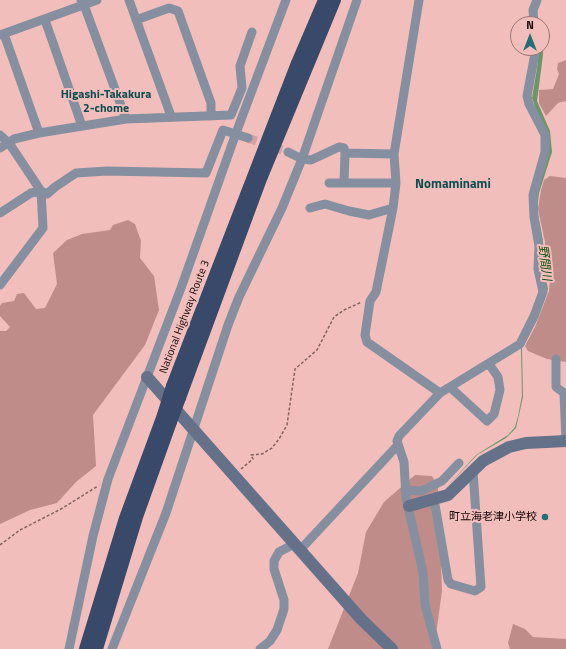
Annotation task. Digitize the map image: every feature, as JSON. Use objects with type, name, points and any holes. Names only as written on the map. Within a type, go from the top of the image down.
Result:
[{"type":"highway","name":"National Highway Route 3","points":[[97,649],[167,418],[172,386],[291,76],[324,0]]},
{"type":"highway","name":"National Highway Route 3","points":[[85,649],[126,518],[167,418],[180,398],[261,179],[335,0]]},
{"type":"street","points":[[39,133],[2,34],[45,20],[82,2],[97,0]]},
{"type":"street","points":[[129,0],[171,116]]},
{"type":"street","points":[[69,649],[93,536],[108,479],[181,288],[236,133],[286,0]]},
{"type":"street","points":[[112,649],[166,513],[194,432],[228,325],[282,208],[302,159],[357,0]]},
{"type":"street","points":[[419,0],[394,154],[396,183],[393,208],[376,292],[370,301],[365,335],[367,342],[440,394]]},
{"type":"street","points":[[533,16],[533,10],[538,0]]},
{"type":"street","points":[[82,2],[126,119]]},
{"type":"street","points":[[136,20],[169,8],[178,12],[210,103],[211,116]]},
{"type":"street","points":[[45,20],[82,126]]},
{"type":"street","points":[[0,148],[9,144],[14,139],[39,133],[126,119],[171,116],[231,115],[242,88],[240,66],[252,32]]},
{"type":"street","points":[[437,649],[426,605],[423,572],[405,490],[404,462],[396,441],[399,436],[440,394],[520,344],[534,316],[543,292],[538,269],[539,246],[534,217],[533,195],[545,152],[546,135],[529,104],[527,96],[534,56]]},
{"type":"street","points":[[0,213],[31,193],[41,191],[48,194],[55,187],[76,173],[107,171],[206,173],[223,130],[248,138]]},
{"type":"street","points":[[0,136],[9,144],[41,191],[43,228],[0,285]]},
{"type":"street","points":[[288,152],[302,159],[311,160],[339,146],[344,148],[344,183]]},
{"type":"street","points":[[345,153],[394,154]]},
{"type":"street","points":[[329,183],[396,183]]},
{"type":"street","points":[[310,208],[326,204],[369,215],[393,208]]},
{"type":"street","points":[[409,506],[448,495],[492,454],[509,447],[526,443],[566,441],[565,393],[556,387],[556,360]]},
{"type":"street","points":[[451,388],[487,420],[494,414],[500,390],[498,378],[489,364]]},
{"type":"street","points":[[147,377],[297,547],[362,619],[392,649]]},
{"type":"street","points":[[260,649],[268,645],[277,630],[284,608],[284,600],[274,569],[274,561],[280,552],[297,547],[397,446]]},
{"type":"street","points":[[405,490],[421,491],[442,481],[459,463]]},
{"type":"street","points":[[434,499],[448,580],[451,584],[475,592],[482,588],[472,471]]},
{"type":"path","points":[[233,475],[253,458],[250,455],[262,454],[272,448],[280,439],[287,425],[295,369],[317,350],[334,317],[349,307],[370,301]]},
{"type":"path","points":[[0,545],[20,530],[61,509],[108,479]]},
{"type":"shaded area","name":"野間川","points":[[538,56],[543,56],[537,101],[550,131],[552,152],[539,193],[537,209],[543,241],[543,265],[548,289],[538,318],[522,348],[523,397],[516,428],[506,438],[477,455],[442,492],[476,455],[508,435],[515,427],[518,416],[522,396],[521,348],[536,316],[541,267],[534,207],[545,164],[540,120],[532,98]]},
{"type":"shaded area","points":[[566,60],[566,101],[558,103],[546,116],[539,103],[539,90],[553,89],[559,74],[557,69],[558,63]]},
{"type":"shaded area","points":[[550,176],[566,178],[566,362],[547,359],[528,351],[525,346],[535,327],[549,291],[550,278],[548,278],[545,270],[545,242],[538,209],[544,180]]},
{"type":"shaded area","points":[[128,220],[135,224],[141,241],[140,258],[154,276],[159,310],[145,345],[93,415],[96,466],[76,482],[57,503],[30,510],[0,524],[0,331],[6,331],[10,327],[0,316],[0,306],[2,303],[14,301],[17,294],[24,293],[36,309],[45,308],[57,284],[53,253],[67,240],[82,234],[110,230],[113,225]]},
{"type":"shaded area","points":[[415,475],[432,476],[438,487],[442,591],[434,649],[328,649],[358,573],[366,532],[384,502]]},
{"type":"shaded area","points":[[513,624],[525,629],[533,637],[566,639],[566,649],[510,649],[508,643]]},
{"type":"tunnel","points":[[248,138],[288,152]]},
{"type":"place","name":"町立海老津小学校","points":[[545,517]]},
{"type":"district","name":"Higashi-Takakura 2-chome","points":[[106,102]]},
{"type":"district","name":"Nomaminami","points":[[453,185]]}]
